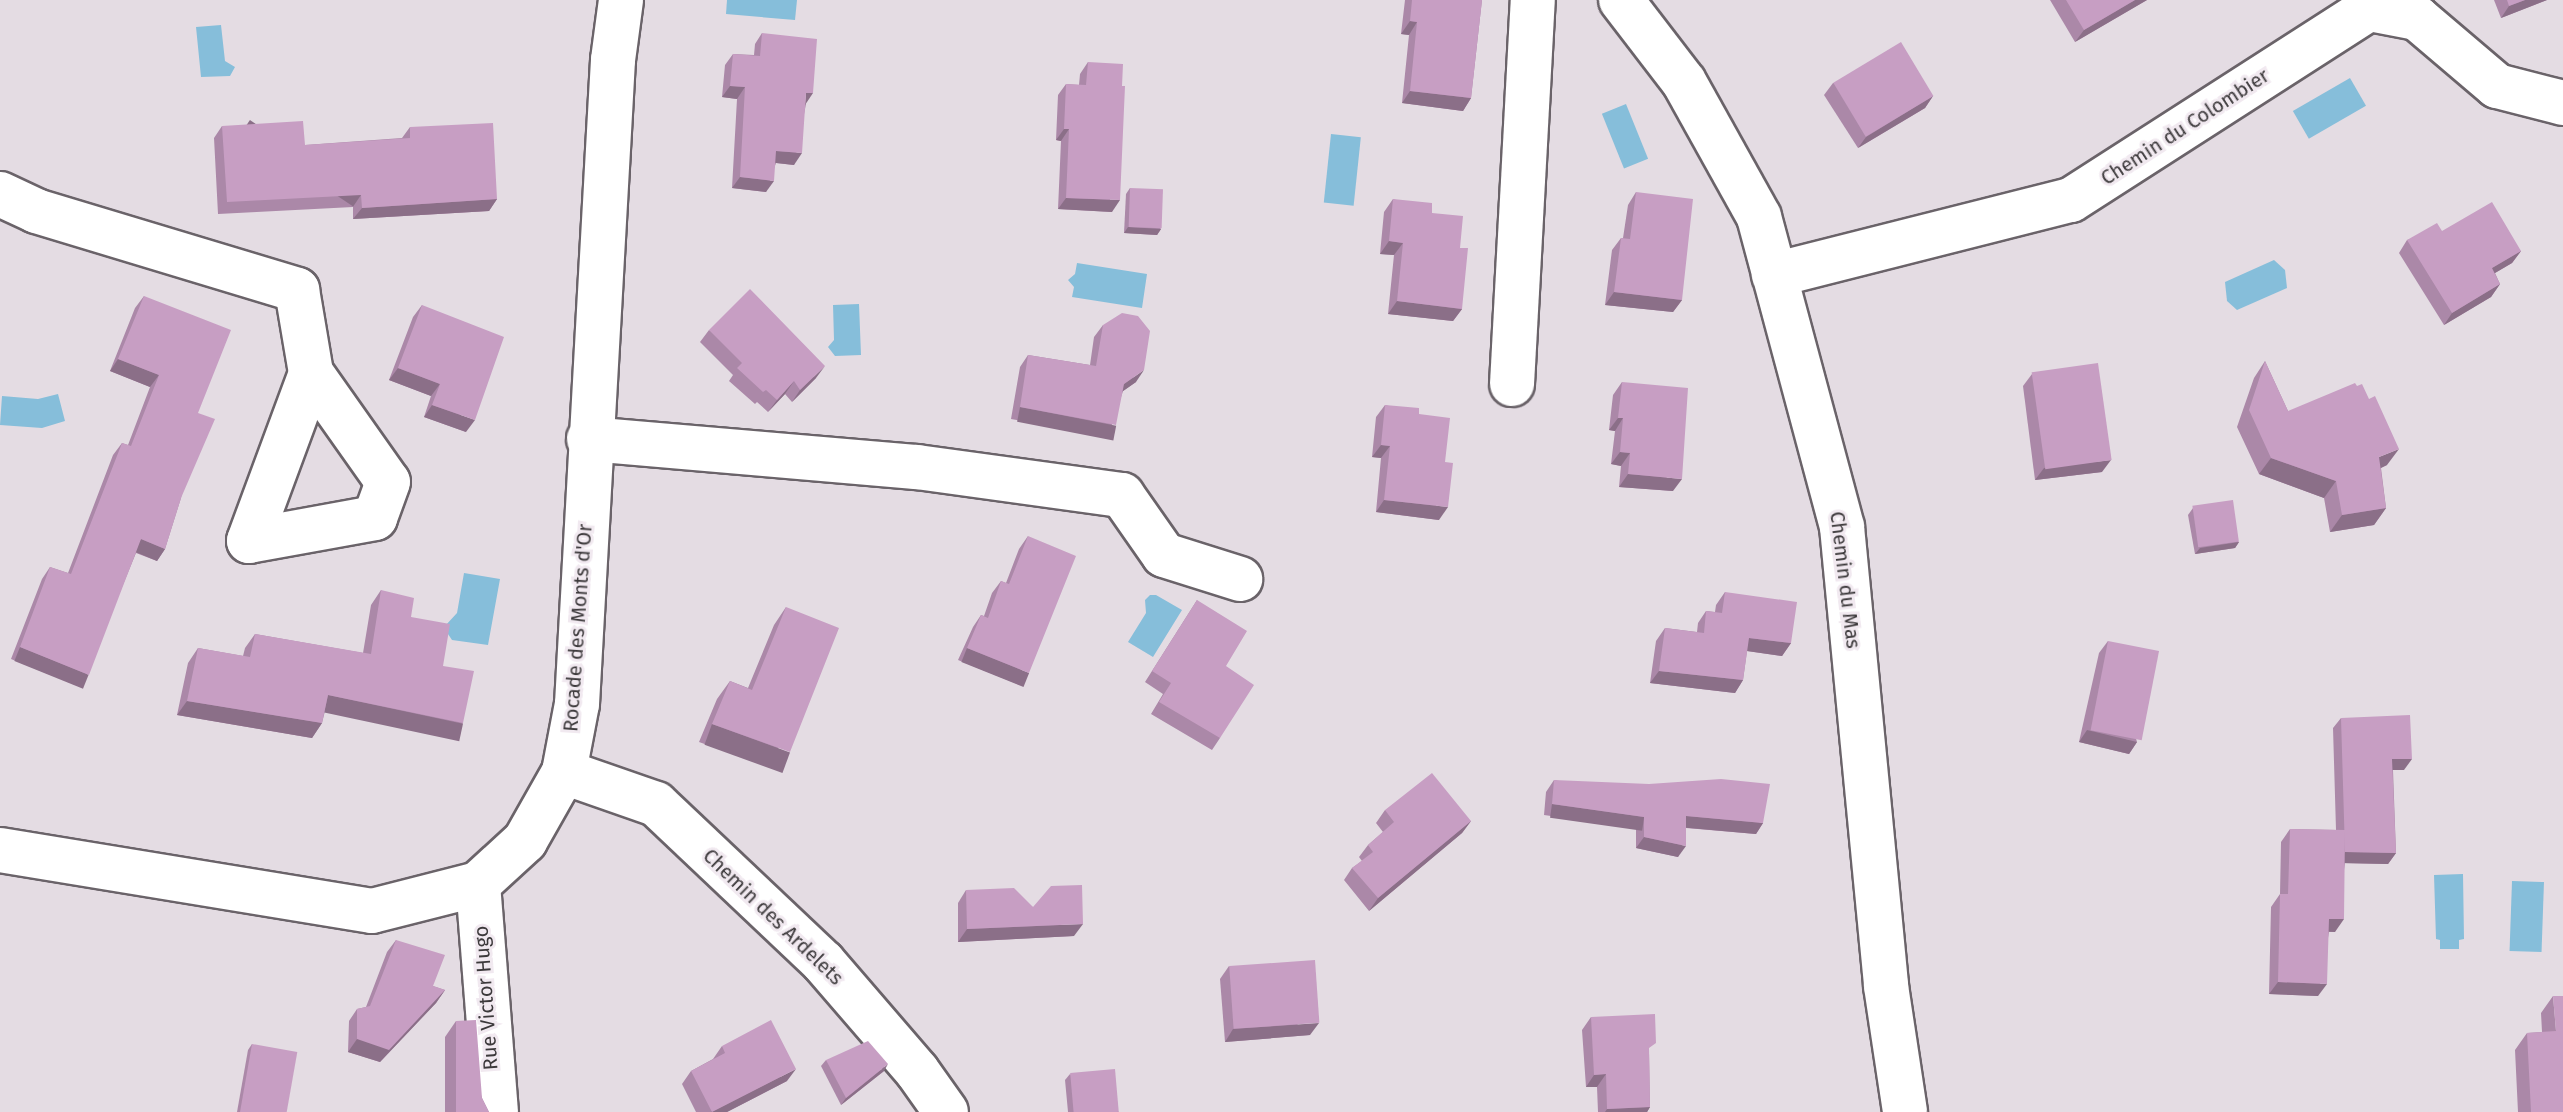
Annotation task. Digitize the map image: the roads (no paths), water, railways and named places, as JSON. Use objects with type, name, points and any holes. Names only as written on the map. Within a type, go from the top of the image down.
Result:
[{"type":"street","name":"Rocade des Monts d'Or","points":[[0,850],[372,911],[478,884],[525,841],[564,772],[577,704],[589,439],[613,60],[621,0]]},
{"type":"street","points":[[1512,384],[1533,0]]},
{"type":"street","name":"Chemin du Mas","points":[[1621,0],[1684,82],[1759,217],[1842,527],[1886,986],[1905,1112]]},
{"type":"street","name":"Chemin du Colombier","points":[[1774,275],[2071,200],[2369,9],[2417,18],[2497,86],[2563,103]]},
{"type":"street","points":[[12,210],[297,290],[311,373]]},
{"type":"street","points":[[589,439],[917,467],[1122,495],[1164,555],[1240,579]]},
{"type":"street","name":"Chemin des Ardelets","points":[[564,772],[656,804],[823,962],[917,1071],[946,1112]]},
{"type":"street","name":"Rue Victor Hugo","points":[[478,884],[496,1112]]},
{"type":"water","points":[[727,0],[797,0],[795,20],[726,14]]},
{"type":"water","points":[[221,25],[225,61],[235,67],[230,76],[201,77],[196,27]]},
{"type":"water","points":[[2350,78],[2366,106],[2309,139],[2293,111]]},
{"type":"water","points":[[1626,104],[1648,159],[1624,168],[1602,114]]},
{"type":"water","points":[[1331,134],[1361,137],[1354,206],[1324,203]]},
{"type":"water","points":[[2274,260],[2285,270],[2287,288],[2237,310],[2227,301],[2225,282]]},
{"type":"water","points":[[1077,263],[1147,274],[1142,308],[1072,297],[1074,287],[1068,280],[1075,274]]},
{"type":"water","points":[[859,304],[861,355],[835,356],[828,347],[834,340],[833,305]]},
{"type":"water","points":[[58,394],[65,421],[42,428],[0,425],[2,396],[38,399]]},
{"type":"water","points":[[464,573],[500,579],[488,645],[452,640],[445,626],[457,613]]},
{"type":"water","points":[[1150,595],[1156,595],[1182,610],[1153,657],[1128,642],[1146,613],[1145,600]]},
{"type":"water","points":[[2463,874],[2464,939],[2459,940],[2459,949],[2440,949],[2440,940],[2436,939],[2434,875]]},
{"type":"water","points":[[2512,881],[2544,882],[2542,952],[2510,951]]}]
